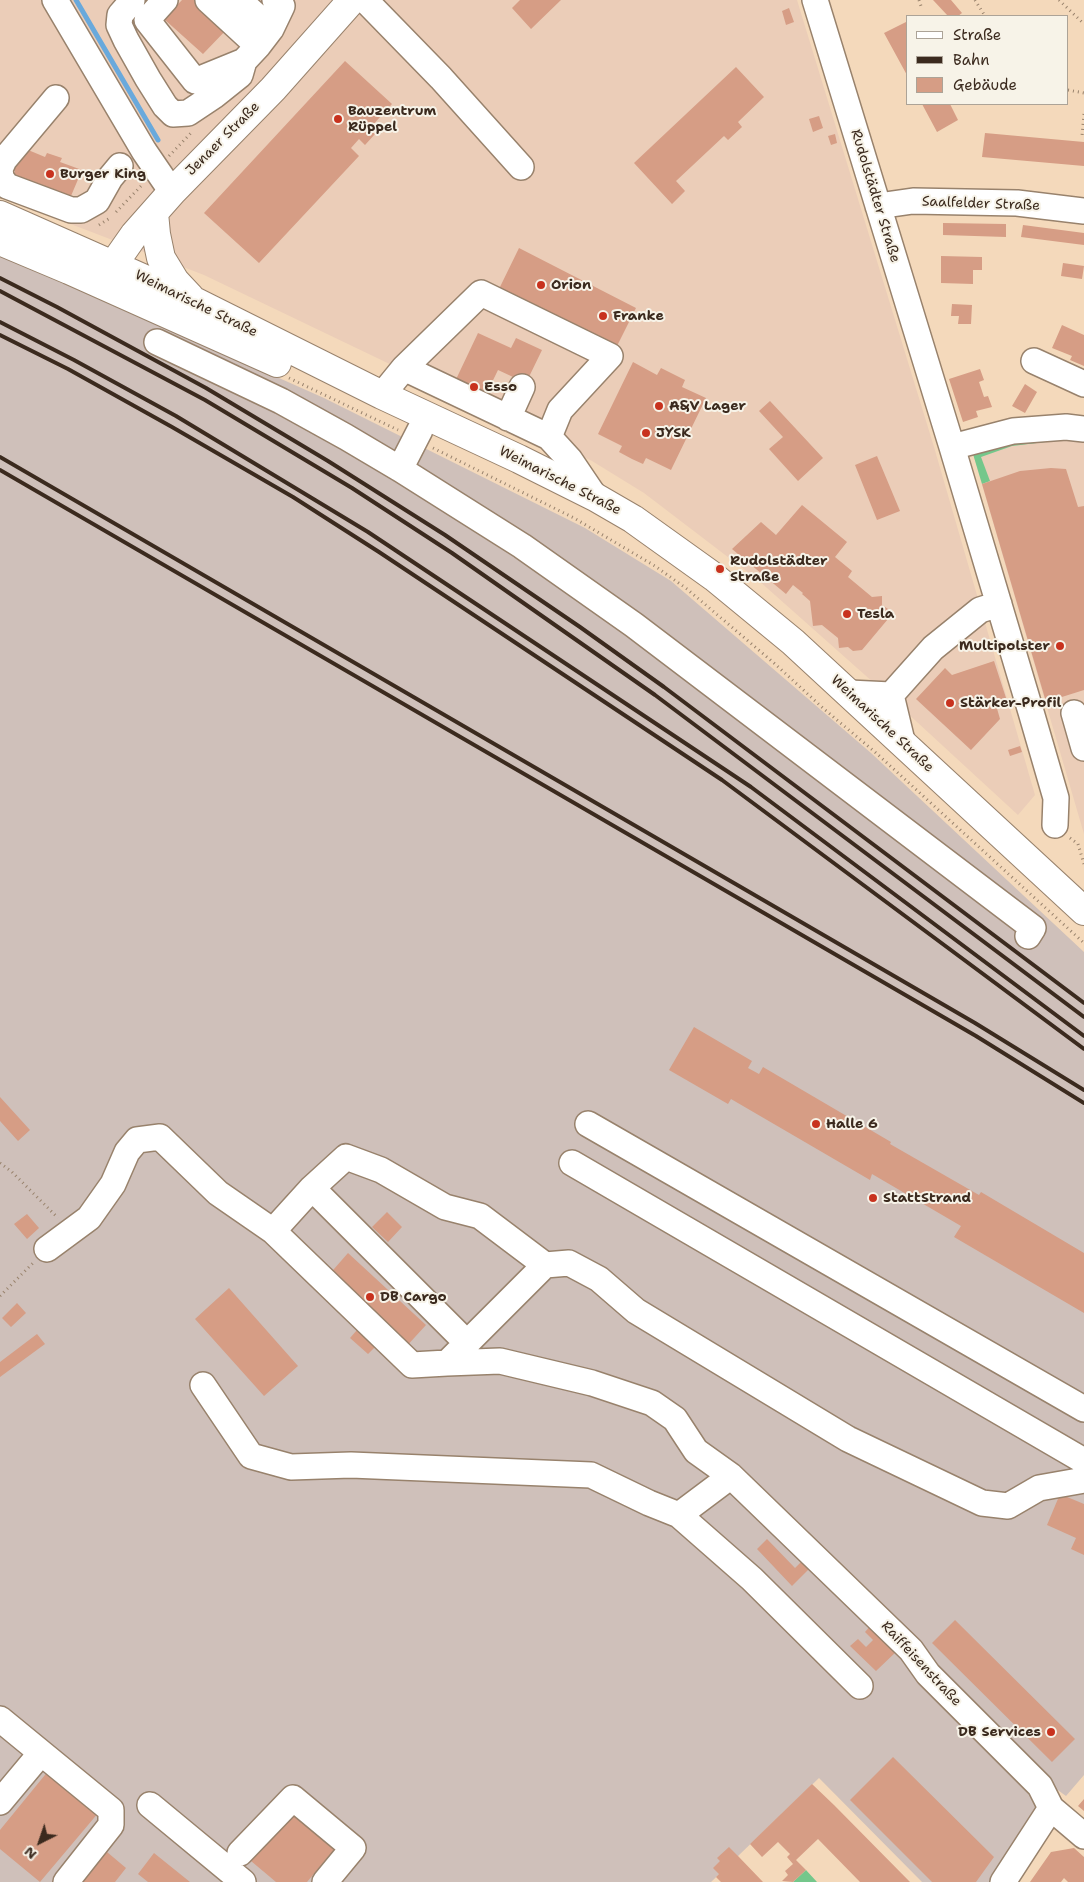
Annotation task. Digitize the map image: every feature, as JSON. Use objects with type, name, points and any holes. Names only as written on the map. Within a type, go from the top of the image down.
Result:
[{"type":"main road","name":"Jenaer Straße","points":[[108,275],[128,242],[163,202],[273,89],[352,0]]},
{"type":"main road","points":[[163,202],[162,258],[175,281],[192,300]]},
{"type":"main road","name":"Weimarische Straße","points":[[0,215],[108,275],[334,388],[418,434],[563,499],[622,531],[680,570],[717,598],[783,653],[1084,932]]},
{"type":"main road","name":"Weimarische Straße","points":[[0,241],[192,300],[382,395],[519,458],[596,496],[633,519],[714,577],[772,624],[838,699],[902,741],[1084,911]]},
{"type":"street","points":[[55,0],[144,151],[163,202]]},
{"type":"street","points":[[164,0],[147,20],[195,81],[253,53]]},
{"type":"street","points":[[208,0],[253,53]]},
{"type":"street","points":[[239,0],[253,53]]},
{"type":"street","points":[[122,5],[119,25],[126,40],[165,106],[173,114],[188,113],[215,95],[253,53],[282,6],[275,0]]},
{"type":"street","points":[[365,0],[434,71],[521,167]]},
{"type":"street","name":"Rudolstädter Straße","points":[[814,0],[952,447],[1056,798],[1054,825]]},
{"type":"street","points":[[56,98],[4,160],[0,169],[1,178],[7,186],[71,210],[81,210],[97,201],[110,178],[120,166]]},
{"type":"street","name":"Saalfelder Straße","points":[[878,206],[913,202],[1017,203],[1084,211]]},
{"type":"street","points":[[382,395],[404,368],[481,293],[610,356],[560,410],[549,437]]},
{"type":"street","points":[[157,342],[281,401],[400,469],[522,546],[634,625],[1033,928],[1028,936]]},
{"type":"street","points":[[1034,361],[1084,384]]},
{"type":"street","points":[[404,368],[549,437],[570,460],[596,496]]},
{"type":"street","points":[[508,418],[522,386]]},
{"type":"street","points":[[952,447],[1013,431],[1066,427],[1084,429]]},
{"type":"street","points":[[400,469],[418,434]]},
{"type":"street","points":[[838,699],[891,696],[933,648],[980,610],[999,604]]},
{"type":"street","points":[[891,696],[902,741]]},
{"type":"street","points":[[1074,713],[1084,748]]},
{"type":"street","points":[[588,1124],[1084,1409]]},
{"type":"street","name":"Raiffeisenstraße","points":[[71,1231],[89,1218],[113,1184],[128,1152],[137,1140],[160,1137],[218,1193],[273,1231],[412,1365],[500,1361],[592,1383],[652,1403],[675,1419],[696,1451],[731,1476],[912,1650],[928,1674],[1040,1786],[1051,1808],[1084,1836]]},
{"type":"street","points":[[273,1231],[312,1188],[346,1156],[381,1170],[445,1207],[480,1216],[546,1265]]},
{"type":"street","points":[[572,1162],[1084,1461]]},
{"type":"street","points":[[312,1188],[467,1343]]},
{"type":"street","points":[[47,1249],[71,1231]]},
{"type":"street","points":[[447,1363],[546,1265],[569,1263],[599,1279],[636,1311],[848,1439],[982,1503],[1008,1506],[1039,1488],[1084,1480]]},
{"type":"street","points":[[203,1385],[250,1456],[291,1466],[351,1465],[592,1475],[649,1503],[679,1515],[752,1579],[860,1686]]},
{"type":"street","points":[[1031,1442],[1084,1473]]},
{"type":"street","points":[[679,1515],[731,1476]]},
{"type":"street","points":[[0,1719],[111,1810],[111,1825],[66,1882]]},
{"type":"street","points":[[0,1802],[41,1753]]},
{"type":"street","points":[[240,1853],[293,1798],[353,1848],[325,1882]]},
{"type":"street","points":[[150,1806],[243,1882]]},
{"type":"street","points":[[1003,1882],[1051,1808]]},
{"type":"path","points":[[919,0],[921,6]]},
{"type":"path","points":[[975,0],[984,15]]},
{"type":"path","points":[[1059,0],[1084,24]]},
{"type":"path","points":[[1069,90],[1084,93]]},
{"type":"path","points":[[1084,114],[1082,136],[1084,136]]},
{"type":"path","points":[[284,376],[418,434],[574,518],[656,566],[687,589],[751,643],[875,752],[1084,943]]},
{"type":"path","points":[[824,709],[838,699]]},
{"type":"path","points":[[0,1163],[12,1172],[71,1231]]},
{"type":"path","points":[[0,1296],[47,1249]]},
{"type":"shaded area","points":[[0,0],[797,0],[934,447],[1035,795],[1018,815],[892,699],[758,580],[644,493],[592,461],[204,275],[0,197]]},
{"type":"shaded area","points":[[0,254],[324,398],[585,528],[671,581],[871,753],[1084,952],[1084,1775],[1066,1796],[1055,1788],[994,1882],[922,1882],[819,1778],[711,1882],[0,1882]]},
{"type":"shaded area","points":[[1019,439],[1084,439],[1084,834],[973,454]]},
{"type":"green space","points":[[1044,440],[1045,442],[1012,446],[981,457],[990,481],[982,484],[973,454],[1001,443]]},
{"type":"green space","points":[[806,1870],[817,1882],[793,1882]]},
{"type":"building","points":[[182,0],[255,0],[203,54],[164,19]]},
{"type":"building","points":[[520,0],[561,0],[531,29],[512,8]]},
{"type":"building","points":[[933,0],[951,0],[962,13],[959,15],[947,15]]},
{"type":"building","points":[[789,8],[794,22],[786,25],[782,11]]},
{"type":"building","points":[[906,22],[906,73],[884,33]]},
{"type":"building","points":[[345,61],[392,104],[370,128],[375,134],[365,145],[359,139],[351,148],[359,156],[259,263],[204,213]]},
{"type":"building","points":[[736,67],[764,97],[738,122],[742,127],[728,140],[724,136],[676,181],[685,191],[672,204],[634,163]]},
{"type":"building","points":[[923,105],[950,105],[958,120],[937,132]]},
{"type":"building","points":[[819,116],[823,128],[813,132],[809,119]]},
{"type":"building","points":[[985,133],[1084,142],[1084,166],[982,157]]},
{"type":"building","points":[[835,134],[837,143],[831,145],[828,136]]},
{"type":"building","points":[[21,147],[45,157],[47,153],[62,158],[60,162],[82,170],[68,203],[11,181],[15,171],[12,169]]},
{"type":"building","points":[[943,223],[1006,224],[1006,237],[943,235]]},
{"type":"building","points":[[1023,225],[1084,233],[1084,245],[1021,237]]},
{"type":"building","points":[[519,248],[636,308],[616,348],[499,289]]},
{"type":"building","points":[[941,256],[982,257],[982,270],[973,270],[973,284],[941,283]]},
{"type":"building","points":[[1063,263],[1084,266],[1082,279],[1061,276]]},
{"type":"building","points":[[952,304],[972,305],[971,324],[958,324],[959,316],[951,316]]},
{"type":"building","points":[[1062,325],[1084,335],[1084,366],[1070,360],[1072,356],[1052,348]]},
{"type":"building","points":[[478,333],[511,348],[516,338],[542,350],[526,383],[498,370],[480,407],[450,392]]},
{"type":"building","points":[[633,362],[657,375],[661,368],[685,380],[682,387],[706,398],[671,470],[646,458],[643,464],[632,459],[619,452],[622,446],[598,434]]},
{"type":"building","points":[[980,369],[984,380],[979,382],[984,397],[988,396],[992,407],[976,411],[978,417],[963,422],[949,379]]},
{"type":"building","points":[[1025,384],[1037,392],[1025,413],[1012,406]]},
{"type":"building","points":[[770,401],[823,458],[798,481],[769,449],[783,437],[759,411]]},
{"type":"building","points":[[877,456],[900,511],[877,520],[855,465]]},
{"type":"building","points":[[1051,468],[1066,469],[1078,507],[1084,506],[1084,690],[1046,702],[982,484],[1020,471]]},
{"type":"building","points":[[802,505],[847,542],[835,557],[852,571],[848,577],[872,597],[882,596],[882,605],[888,609],[888,619],[862,650],[853,651],[848,647],[839,648],[838,638],[822,625],[813,626],[810,601],[803,593],[793,585],[786,594],[732,549],[761,522],[776,535]]},
{"type":"building","points":[[994,661],[1007,701],[996,705],[1000,719],[971,750],[916,699],[945,668],[952,675]]},
{"type":"building","points":[[1020,746],[1022,752],[1010,756],[1008,750]]},
{"type":"building","points":[[694,1027],[752,1061],[748,1068],[759,1074],[763,1067],[891,1142],[890,1144],[979,1195],[981,1192],[1084,1253],[1084,1313],[954,1237],[961,1226],[872,1174],[870,1180],[731,1099],[728,1104],[669,1070]]},
{"type":"building","points":[[0,1097],[30,1130],[18,1141],[0,1121]]},
{"type":"building","points":[[387,1212],[402,1227],[388,1242],[372,1227]]},
{"type":"building","points":[[27,1214],[39,1228],[27,1239],[14,1224]]},
{"type":"building","points":[[348,1253],[426,1325],[404,1349],[327,1277]]},
{"type":"building","points":[[229,1288],[298,1366],[264,1396],[195,1319]]},
{"type":"building","points":[[17,1303],[26,1313],[11,1327],[2,1318]]},
{"type":"building","points":[[357,1330],[375,1347],[368,1354],[350,1338]]},
{"type":"building","points":[[37,1334],[45,1344],[0,1377],[0,1362]]},
{"type":"building","points":[[1060,1494],[1084,1504],[1084,1555],[1071,1549],[1076,1538],[1047,1525]]},
{"type":"building","points":[[767,1539],[795,1568],[804,1559],[811,1567],[792,1586],[757,1549]]},
{"type":"building","points":[[955,1620],[1075,1739],[1052,1762],[932,1643]]},
{"type":"building","points":[[872,1624],[898,1650],[876,1671],[850,1646],[858,1639],[866,1647],[873,1640],[865,1632]]},
{"type":"building","points":[[893,1757],[994,1857],[976,1882],[932,1882],[850,1800]]},
{"type":"building","points":[[49,1770],[99,1812],[40,1882],[0,1849],[0,1830]]},
{"type":"building","points":[[812,1784],[910,1882],[860,1882],[818,1839],[796,1860],[806,1870],[793,1882],[782,1881],[788,1875],[785,1871],[793,1864],[787,1857],[790,1854],[778,1842],[762,1857],[750,1844]]},
{"type":"building","points":[[1084,1799],[1084,1811],[1078,1806]]},
{"type":"building","points":[[296,1808],[339,1844],[307,1882],[276,1882],[251,1861]]},
{"type":"building","points":[[729,1847],[763,1882],[721,1882],[716,1877],[719,1874],[713,1868],[720,1861],[717,1858]]},
{"type":"building","points":[[1074,1848],[1084,1857],[1084,1882],[1068,1882],[1064,1878],[1061,1882],[1030,1882],[1051,1852]]},
{"type":"building","points":[[107,1852],[126,1868],[115,1882],[83,1882]]},
{"type":"building","points":[[154,1853],[190,1882],[148,1882],[138,1874]]},
{"type":"waterway","points":[[76,0],[158,140]]},
{"type":"railway","points":[[0,278],[206,388],[328,461],[445,535],[664,687],[1084,1003]]},
{"type":"railway","points":[[0,291],[205,400],[352,488],[452,553],[655,695],[1084,1017]]},
{"type":"railway","points":[[0,322],[176,416],[368,532],[751,787],[1084,1036]]},
{"type":"railway","points":[[0,335],[68,369],[172,427],[293,497],[379,552],[722,780],[1084,1049]]},
{"type":"railway","points":[[0,457],[975,1023],[1084,1090]]},
{"type":"railway","points":[[0,470],[976,1036],[1084,1103]]},
{"type":"place","name":"Bauzentrum Rüppel","points":[[338,119]]},
{"type":"place","name":"Burger King","points":[[50,174]]},
{"type":"place","name":"Orion","points":[[541,285]]},
{"type":"place","name":"Franke","points":[[603,316]]},
{"type":"place","name":"Esso","points":[[474,387]]},
{"type":"place","name":"A&V Lager","points":[[659,406]]},
{"type":"place","name":"JYSK","points":[[646,433]]},
{"type":"place","name":"Rudolstädter Straße","points":[[720,569]]},
{"type":"place","name":"Tesla","points":[[847,614]]},
{"type":"place","name":"Multipolster","points":[[1060,646]]},
{"type":"place","name":"Stärker-Profil","points":[[950,703]]},
{"type":"place","name":"Halle 6","points":[[816,1124]]},
{"type":"place","name":"StattStrand","points":[[873,1198]]},
{"type":"place","name":"DB Cargo","points":[[370,1297]]},
{"type":"place","name":"DB Services","points":[[1051,1732]]}]
